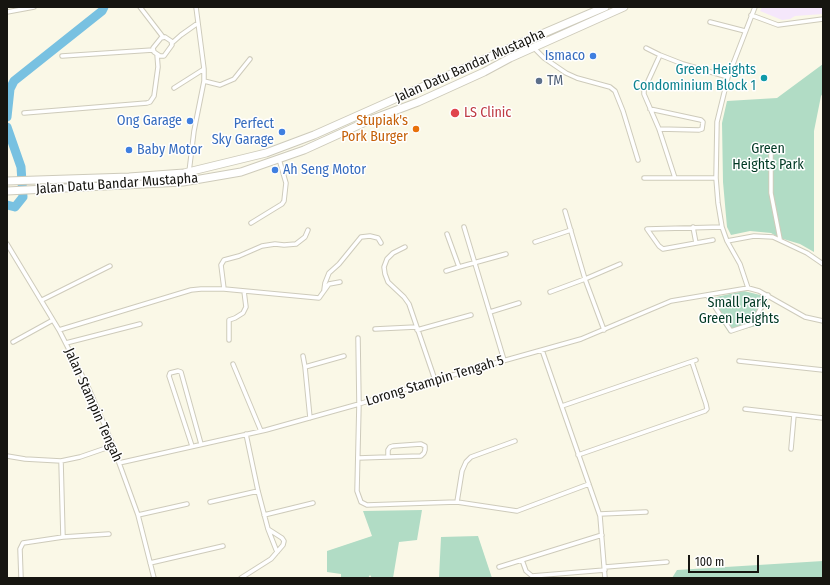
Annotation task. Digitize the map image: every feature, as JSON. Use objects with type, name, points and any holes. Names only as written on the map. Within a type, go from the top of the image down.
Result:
[{"type":"highway","name":"Jalan Datu Bandar Mustapha","points":[[7,181],[137,177],[189,172],[266,153],[314,136],[518,44],[605,7]]},
{"type":"highway","name":"Jalan Datu Bandar Mustapha","points":[[7,191],[183,182],[240,172],[304,150],[370,120],[418,102],[624,7]]},
{"type":"street","points":[[7,12],[34,7]]},
{"type":"street","points":[[140,7],[163,37],[167,37],[171,41]]},
{"type":"street","points":[[189,172],[194,131],[204,81],[204,69],[196,7]]},
{"type":"street","points":[[755,7],[728,77],[717,122],[716,178],[722,226],[727,241],[740,264],[748,288],[768,295],[805,317],[823,321]]},
{"type":"street","points":[[752,15],[778,25],[823,19]]},
{"type":"street","points":[[710,22],[745,31]]},
{"type":"street","points":[[171,41],[198,23]]},
{"type":"street","points":[[154,50],[154,46],[163,37]]},
{"type":"street","points":[[158,67],[171,46],[171,41]]},
{"type":"street","points":[[534,48],[544,58],[566,73],[577,78],[610,87],[615,91],[625,117],[638,160]]},
{"type":"street","points":[[646,48],[683,64],[728,77]]},
{"type":"street","points":[[24,113],[146,104],[150,102],[154,96],[158,67],[157,54],[154,50]]},
{"type":"street","points":[[62,56],[154,50]]},
{"type":"street","points":[[157,54],[164,56]]},
{"type":"street","points":[[660,55],[644,90],[645,98],[659,129],[675,178]]},
{"type":"street","points":[[204,81],[220,85],[234,79],[250,59]]},
{"type":"street","points":[[174,88],[204,69]]},
{"type":"street","points":[[650,109],[701,120],[703,122],[702,129],[699,130],[659,129]]},
{"type":"street","points":[[771,153],[771,193],[780,239]]},
{"type":"street","points":[[251,223],[282,204],[284,201],[286,183],[279,159]]},
{"type":"street","points":[[644,178],[716,178]]},
{"type":"street","points":[[565,211],[585,279],[604,330]]},
{"type":"street","points":[[713,240],[660,248],[647,231],[648,228],[722,226]]},
{"type":"street","points":[[464,227],[504,360]]},
{"type":"street","points":[[693,227],[696,243]]},
{"type":"street","points":[[224,289],[221,265],[224,260],[239,256],[262,246],[274,244],[296,244],[305,237],[308,230]]},
{"type":"street","points":[[535,242],[571,230]]},
{"type":"street","points":[[447,234],[459,267]]},
{"type":"street","points":[[727,241],[765,235],[780,239],[807,253],[823,264]]},
{"type":"street","points":[[324,292],[325,283],[329,273],[339,264],[361,237],[370,236],[378,238],[382,243]]},
{"type":"street","name":"Jalan Stampin Tengah","points":[[7,244],[59,330],[89,389],[138,515],[154,578]]},
{"type":"street","points":[[405,247],[393,253],[387,259],[384,267],[385,274],[388,282],[404,297],[409,304],[435,380]]},
{"type":"street","points":[[446,271],[506,254]]},
{"type":"street","points":[[550,292],[620,264]]},
{"type":"street","points":[[42,300],[110,266]]},
{"type":"street","points":[[59,330],[191,290],[224,289],[319,298],[329,284],[340,282]]},
{"type":"street","name":"Lorong Stampin Tengah 5","points":[[119,463],[261,431],[310,418],[435,380],[581,339],[671,301],[748,288]]},
{"type":"street","points":[[229,340],[230,320],[243,313],[246,307],[244,291]]},
{"type":"street","points":[[707,295],[731,331],[752,324],[768,295]]},
{"type":"street","points":[[490,312],[519,303]]},
{"type":"street","points":[[375,329],[416,328],[470,315]]},
{"type":"street","points":[[13,342],[53,320]]},
{"type":"street","points":[[66,343],[140,324]]},
{"type":"street","points":[[358,338],[358,491],[361,502],[367,505],[457,502],[517,512],[589,484]]},
{"type":"street","points":[[542,350],[600,514],[605,578]]},
{"type":"street","points":[[303,356],[310,418]]},
{"type":"street","points":[[305,368],[344,356]]},
{"type":"street","points":[[562,406],[696,360]]},
{"type":"street","points":[[739,361],[823,370]]},
{"type":"street","points":[[578,455],[705,411],[707,409],[706,404],[692,362]]},
{"type":"street","points":[[233,364],[261,431]]},
{"type":"street","points":[[192,446],[169,376],[170,373],[178,370],[181,372],[201,444]]},
{"type":"street","points":[[745,409],[823,418]]},
{"type":"street","points":[[791,449],[794,415]]},
{"type":"street","points":[[246,434],[264,515],[277,552]]},
{"type":"street","points":[[457,502],[462,471],[466,462],[471,457],[515,441]]},
{"type":"street","points":[[358,458],[421,456],[425,450],[424,446],[421,444],[393,446],[388,450],[388,457]]},
{"type":"street","points":[[7,456],[25,459],[61,461],[80,457],[112,446]]},
{"type":"street","points":[[61,461],[63,537]]},
{"type":"street","points":[[210,502],[258,491]]},
{"type":"street","points":[[264,515],[313,503]]},
{"type":"street","points":[[138,515],[187,504]]},
{"type":"street","points":[[600,514],[646,512]]},
{"type":"street","points":[[241,578],[271,559],[283,545],[284,541],[282,538],[268,529]]},
{"type":"street","points":[[21,578],[20,549],[23,543],[63,537],[109,534]]},
{"type":"street","points":[[499,567],[602,535]]},
{"type":"street","points":[[150,563],[223,546]]},
{"type":"street","points":[[522,560],[526,571],[532,576],[667,562]]},
{"type":"shaded area","points":[[762,7],[823,7],[823,14],[795,16],[790,19],[782,20],[760,11]]},
{"type":"green space","name":"Green Heights Park","points":[[823,64],[823,93],[821,96],[814,131],[814,252],[800,244],[780,238],[771,233],[750,231],[731,235],[727,227],[723,182],[722,123],[727,101],[777,98]]},
{"type":"green space","name":"Small Park, Green Heights","points":[[744,291],[760,295],[768,300],[756,326],[729,333],[707,299]]},
{"type":"green space","points":[[422,510],[417,540],[399,542],[393,578],[372,578],[370,575],[368,578],[341,578],[341,574],[327,572],[327,551],[372,536],[363,511]]},
{"type":"green space","points":[[478,536],[492,578],[439,578],[441,537]]},
{"type":"green space","points":[[823,561],[823,578],[672,578],[677,570]]},
{"type":"waterway","points":[[7,117],[10,89],[14,81],[102,11],[104,7]]},
{"type":"waterway","points":[[7,127],[21,167],[23,197],[15,207],[7,205]]},
{"type":"place","name":"Ismaco","points":[[593,56]]},
{"type":"place","name":"Green Heights Condominium Block 1","points":[[764,78]]},
{"type":"place","name":"TM","points":[[539,81]]},
{"type":"place","name":"LS Clinic","points":[[455,113]]},
{"type":"place","name":"Ong Garage","points":[[190,121]]},
{"type":"place","name":"Stupiak's Pork Burger","points":[[416,129]]},
{"type":"place","name":"Perfect Sky Garage","points":[[282,132]]},
{"type":"place","name":"Baby Motor","points":[[129,150]]},
{"type":"place","name":"Ah Seng Motor","points":[[275,170]]}]
